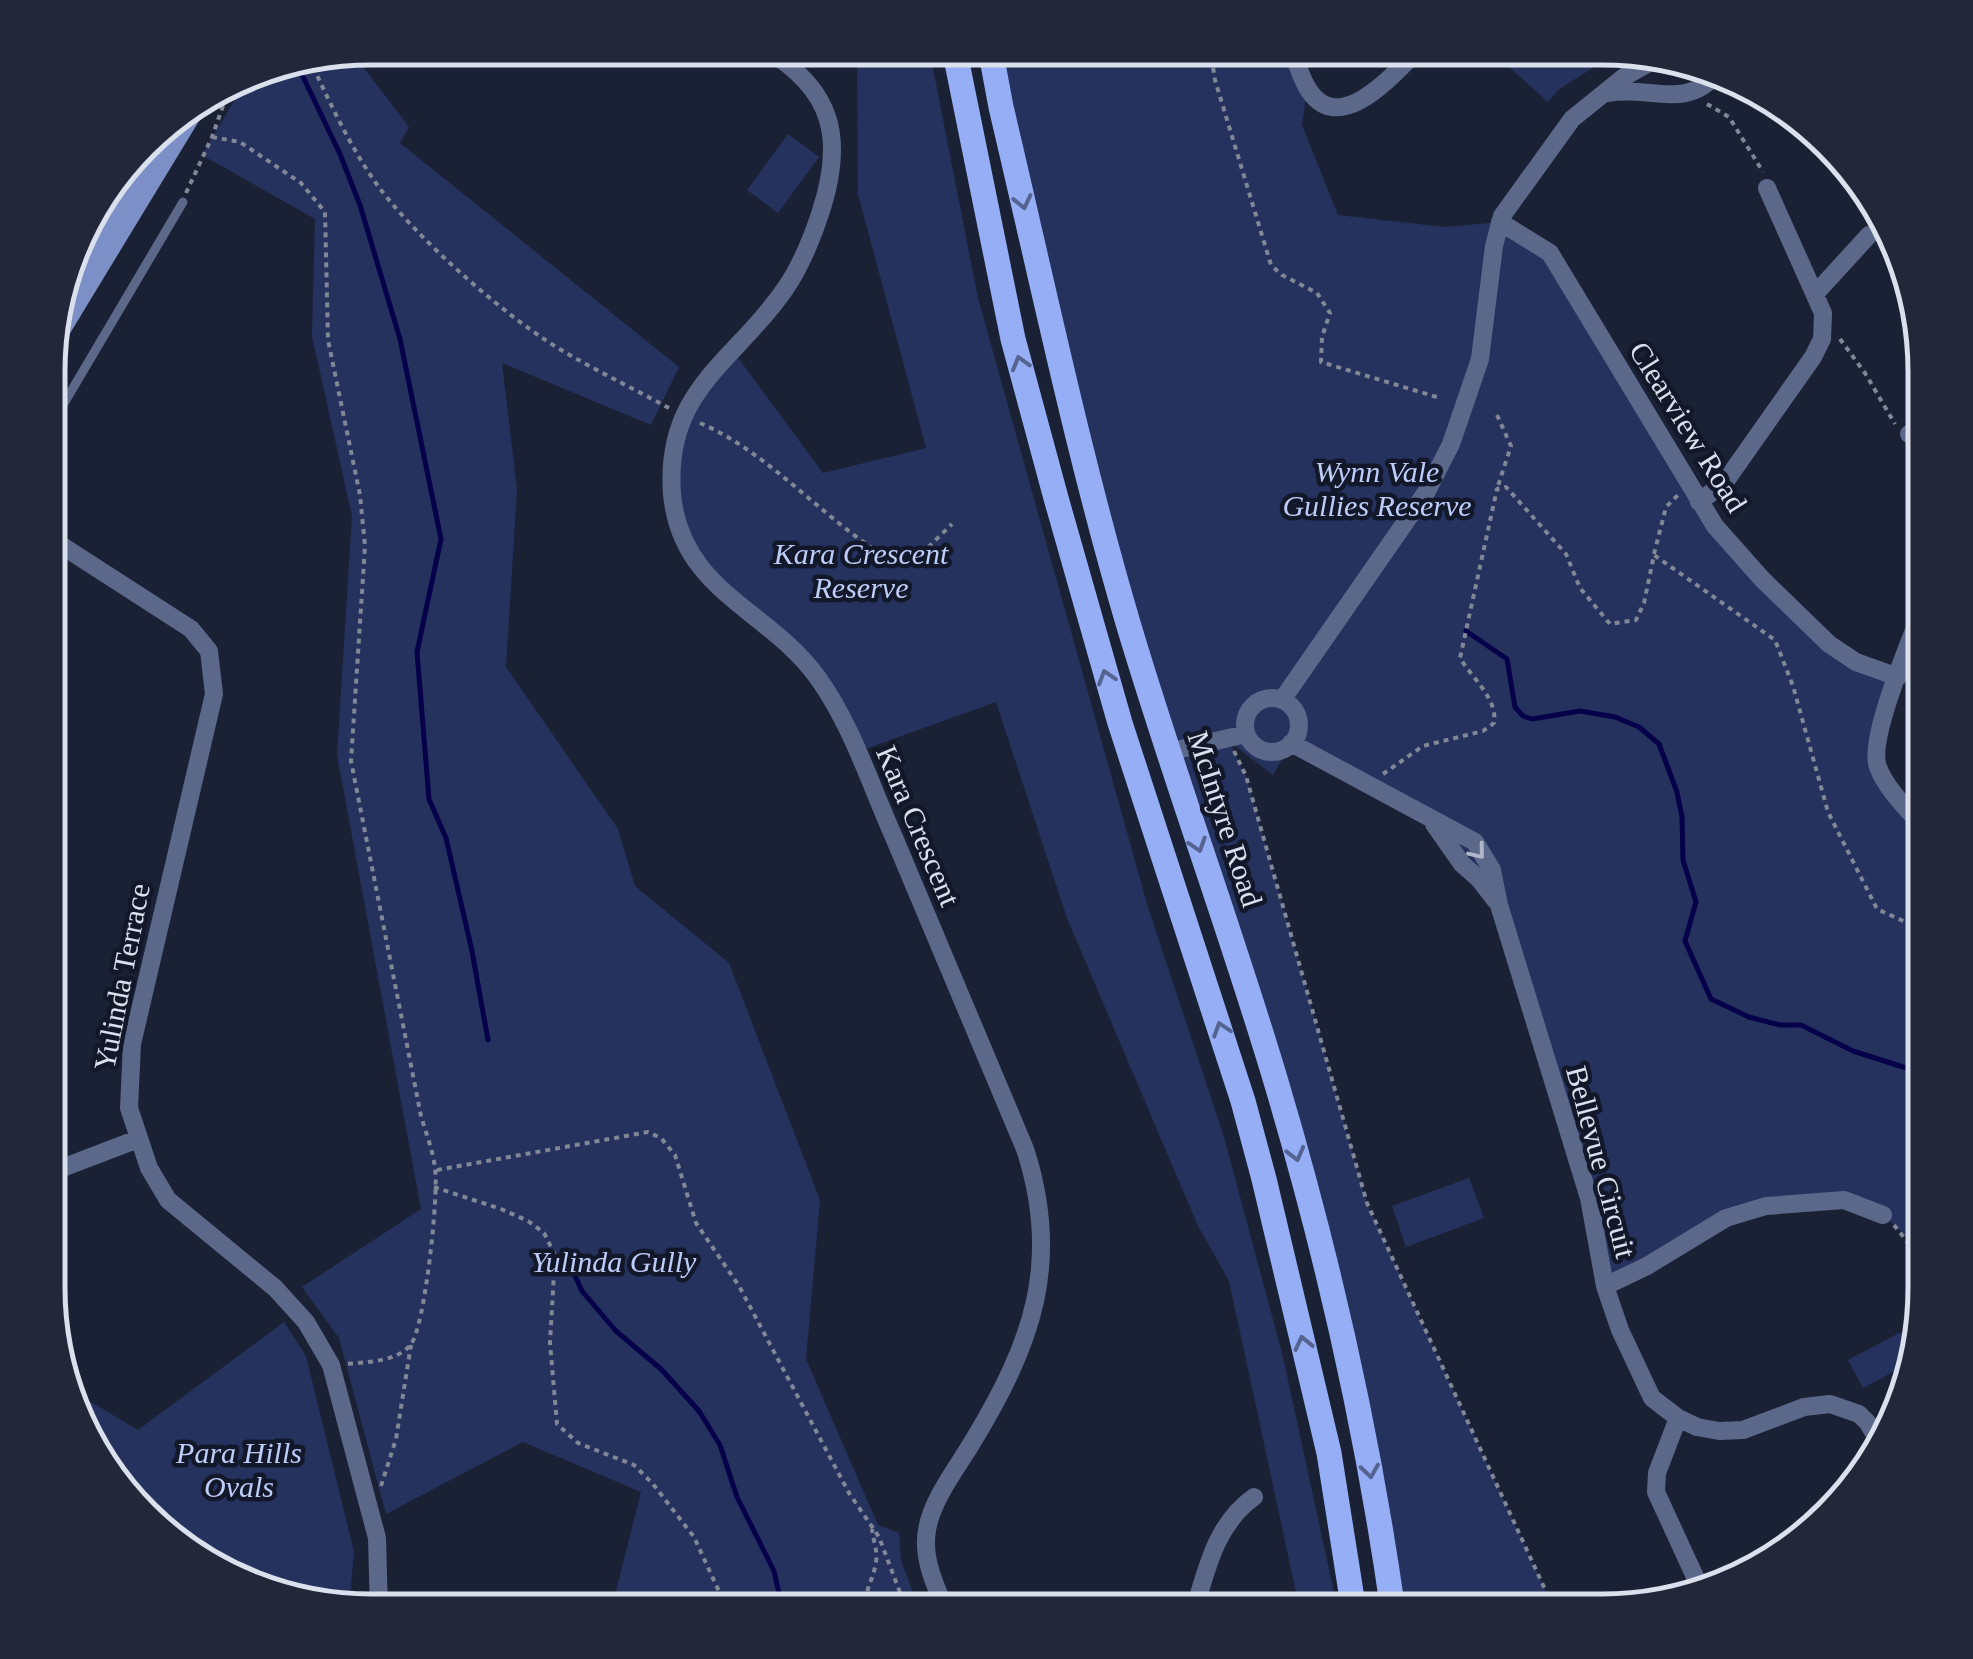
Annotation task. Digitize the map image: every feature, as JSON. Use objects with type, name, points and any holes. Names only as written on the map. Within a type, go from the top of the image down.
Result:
[{"type":"main road","points":[[958,65],[1013,339],[1120,724],[1208,988],[1264,1179],[1329,1453],[1351,1593]]},
{"type":"main road","name":"McIntyre Road","points":[[993,65],[1098,514],[1168,752],[1239,964],[1294,1147],[1363,1429],[1390,1593]]},
{"type":"main road","points":[[126,189],[156,154]]},
{"type":"main road","points":[[77,289],[119,199]]},
{"type":"main road","points":[[1120,724],[1168,752],[1146,803]]},
{"type":"street","name":"Kara Crescent","points":[[791,65],[805,78],[831,127],[834,161],[822,209],[804,258],[784,291],[708,375],[684,417],[674,454],[672,494],[688,550],[724,595],[801,658],[827,692],[921,902],[1025,1149],[1036,1186],[1041,1254],[1025,1342],[1005,1387],[929,1518],[927,1555],[940,1594]]},
{"type":"street","points":[[1299,66],[1308,90],[1318,101],[1346,107],[1377,89],[1401,66]]},
{"type":"street","points":[[1282,700],[1427,491],[1452,444],[1480,359],[1500,222],[1572,120],[1640,68]]},
{"type":"street","points":[[1608,93],[1628,89],[1674,97],[1687,95],[1706,84]]},
{"type":"street","points":[[1699,502],[1724,482],[1822,339],[1824,322],[1814,294],[1767,188]]},
{"type":"street","name":"Clearview Road","points":[[1500,222],[1550,252],[1699,502],[1762,579],[1828,644],[1856,662],[1898,677]]},
{"type":"street","points":[[1814,294],[1870,234]]},
{"type":"street","name":"Yulinda Terrace","points":[[65,547],[180,618],[202,639],[213,666],[214,694],[132,1044],[129,1108],[149,1168],[168,1200],[275,1288],[306,1322],[332,1365],[377,1538],[379,1594]]},
{"type":"street","points":[[1907,651],[1875,754],[1882,775],[1907,808]]},
{"type":"street","points":[[1168,752],[1237,736],[1263,752],[1276,752],[1291,743],[1299,729],[1297,714],[1282,700],[1260,700],[1250,707],[1237,736]]},
{"type":"street","name":"Bellevue Circuit","points":[[1291,743],[1474,842],[1492,870],[1589,1198],[1606,1286],[1620,1330],[1652,1398],[1678,1418]]},
{"type":"street","points":[[66,1166],[138,1139]]},
{"type":"street","points":[[1606,1286],[1726,1218],[1766,1206],[1844,1200],[1882,1214]]},
{"type":"street","points":[[1696,1579],[1656,1492],[1657,1473],[1678,1418],[1696,1427],[1743,1430],[1804,1407],[1830,1404],[1858,1414],[1872,1429]]},
{"type":"street","points":[[1200,1593],[1224,1528],[1238,1508],[1254,1497]]},
{"type":"lane","points":[[65,402],[183,202]]},
{"type":"path","points":[[1214,66],[1271,265],[1282,276],[1317,293],[1330,313],[1322,337],[1321,362],[1440,398]]},
{"type":"path","points":[[316,70],[351,142],[406,220],[512,314],[565,352],[742,446],[846,532],[898,564],[914,562],[952,524]]},
{"type":"path","points":[[1699,98],[1729,117],[1766,178],[1767,188]]},
{"type":"path","points":[[183,202],[224,103]]},
{"type":"path","points":[[212,136],[240,142],[301,183],[325,212],[328,340],[360,495],[365,546],[350,761],[421,1116],[436,1170],[428,1278],[411,1345],[396,1439],[380,1491]]},
{"type":"path","points":[[1838,337],[1905,435]]},
{"type":"path","points":[[1368,785],[1423,746],[1484,730],[1494,723],[1496,713],[1488,694],[1460,658],[1497,489],[1511,446],[1497,415]]},
{"type":"path","points":[[1497,489],[1506,487],[1566,554],[1580,588],[1610,624],[1636,620],[1644,603],[1666,507],[1688,484]]},
{"type":"path","points":[[1654,556],[1775,640],[1793,686],[1828,812],[1877,908],[1908,923]]},
{"type":"path","points":[[1237,736],[1368,1202],[1547,1593]]},
{"type":"path","points":[[436,1170],[648,1132],[661,1138],[676,1155],[696,1223],[739,1286],[849,1493],[871,1526],[901,1594]]},
{"type":"path","points":[[434,1187],[501,1209],[544,1233],[555,1256],[550,1343],[556,1424],[594,1452],[609,1454],[634,1466],[653,1484],[694,1538],[720,1594]]},
{"type":"path","points":[[1882,1214],[1908,1239]]},
{"type":"path","points":[[332,1365],[398,1356],[411,1345]]},
{"type":"path","points":[[867,1594],[876,1566],[871,1526]]},
{"type":"green space","name":"Kara Crescent Reserve","points":[[857,65],[932,65],[978,298],[1147,904],[1224,1137],[1283,1357],[1334,1593],[1296,1593],[1229,1281],[1198,1226],[1067,918],[996,702],[857,752],[827,692],[724,595],[676,513],[684,417],[736,355],[823,473],[926,448],[858,194]]},
{"type":"green space","name":"Wynn Vale Gullies Reserve","points":[[994,65],[1298,66],[1307,90],[1302,125],[1338,215],[1445,227],[1500,222],[1532,239],[1688,484],[1829,644],[1898,677],[1875,754],[1907,803],[1908,1239],[1883,1215],[1844,1200],[1766,1206],[1605,1286],[1499,904],[1431,820],[1291,744],[1273,775],[1229,741],[1246,776],[1367,1203],[1547,1593],[1390,1593],[1347,1356],[1176,775]]},
{"type":"green space","name":"Yulinda Gully","points":[[362,66],[409,127],[400,143],[679,367],[651,425],[502,363],[517,489],[506,667],[618,829],[635,886],[729,963],[820,1200],[806,1359],[878,1525],[899,1533],[901,1560],[914,1594],[615,1594],[641,1492],[523,1442],[386,1514],[339,1338],[302,1287],[421,1209],[337,755],[352,516],[312,336],[315,219],[202,155],[237,97],[311,71]]},
{"type":"green space","points":[[1508,66],[1596,66],[1558,90],[1548,102]]},
{"type":"green space","points":[[788,134],[819,157],[778,213],[747,190]]},
{"type":"green space","points":[[1469,1178],[1484,1218],[1406,1247],[1392,1206]]},
{"type":"green space","name":"Para Hills Ovals","points":[[284,1322],[306,1356],[354,1552],[350,1593],[273,1578],[201,1542],[141,1490],[117,1458],[87,1400],[138,1430]]},
{"type":"green space","points":[[1901,1332],[1903,1337],[1896,1370],[1863,1388],[1848,1360]]},
{"type":"waterway","points":[[301,74],[360,205],[400,339],[441,539],[417,652],[429,799],[446,838],[488,1040]]},
{"type":"waterway","points":[[1466,631],[1507,659],[1515,707],[1523,716],[1532,719],[1580,711],[1615,717],[1639,727],[1659,744],[1677,792],[1683,860],[1696,902],[1685,941],[1711,999],[1749,1017],[1780,1025],[1801,1025],[1853,1051],[1908,1068]]},
{"type":"waterway","points":[[565,1254],[582,1291],[616,1331],[661,1369],[699,1411],[720,1445],[737,1497],[774,1571],[779,1594]]}]
